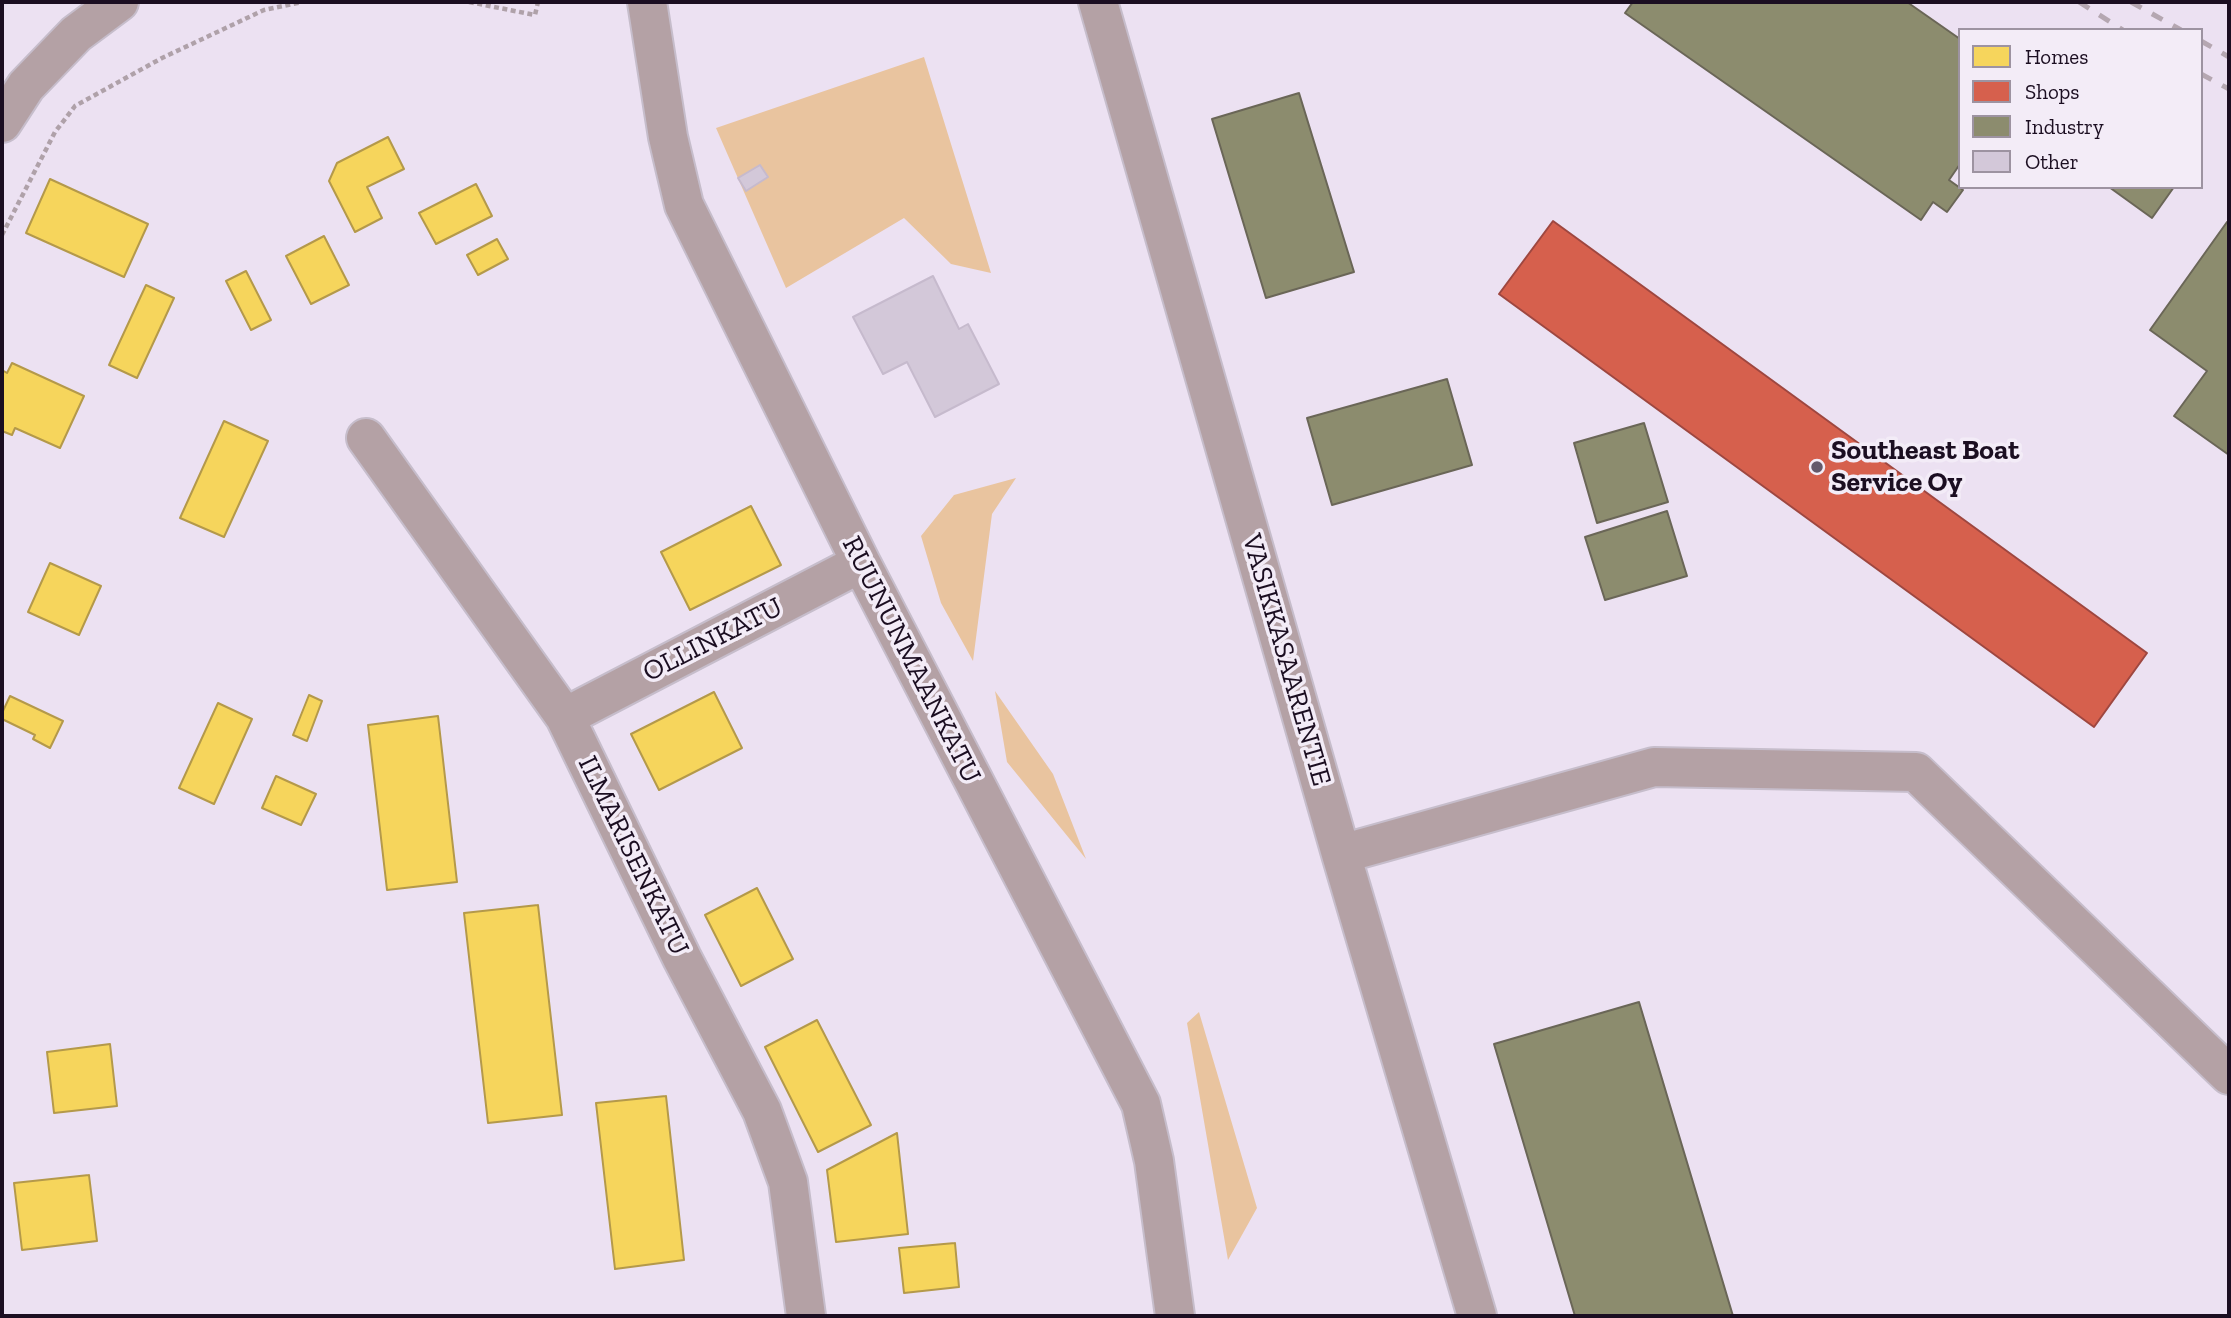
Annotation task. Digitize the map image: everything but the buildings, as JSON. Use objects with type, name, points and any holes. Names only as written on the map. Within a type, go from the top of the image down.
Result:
[{"type":"street","points":[[2,122],[26,86],[76,34],[119,2]]},
{"type":"street","name":"RUUNUNMAANKATU","points":[[647,2],[668,137],[684,205],[861,563],[1140,1104],[1154,1161],[1175,1316]]},
{"type":"street","name":"VASIKKASAARENTIE","points":[[1098,2],[1341,854],[1477,1316]]},
{"type":"street","name":"ILMARISENKATU","points":[[366,438],[565,717],[682,957],[762,1111],[788,1182],[806,1316]]},
{"type":"street","name":"OLLINKATU","points":[[565,717],[861,563]]},
{"type":"street","points":[[1341,854],[1654,767],[1916,772],[2229,1075]]},
{"type":"path","points":[[2,235],[55,132],[75,106],[162,58],[264,10],[302,2]]},
{"type":"path","points":[[469,2],[535,15],[538,2]]},
{"type":"shaded area","points":[[924,57],[991,273],[951,264],[904,218],[786,288],[716,128]]},
{"type":"shaded area","points":[[1016,478],[992,514],[973,661],[941,603],[921,536],[954,495]]},
{"type":"shaded area","points":[[995,691],[1053,774],[1086,859],[1007,762]]},
{"type":"shaded area","points":[[1199,1012],[1257,1208],[1228,1260],[1187,1023]]},
{"type":"railway","points":[[2079,2],[2120,28]]},
{"type":"railway","points":[[2131,2],[2177,28]]},
{"type":"railway","points":[[2203,42],[2229,57]]},
{"type":"railway","points":[[2203,75],[2229,89]]},
{"type":"place","name":"Southeast Boat Service Oy","points":[[1817,467]]}]
